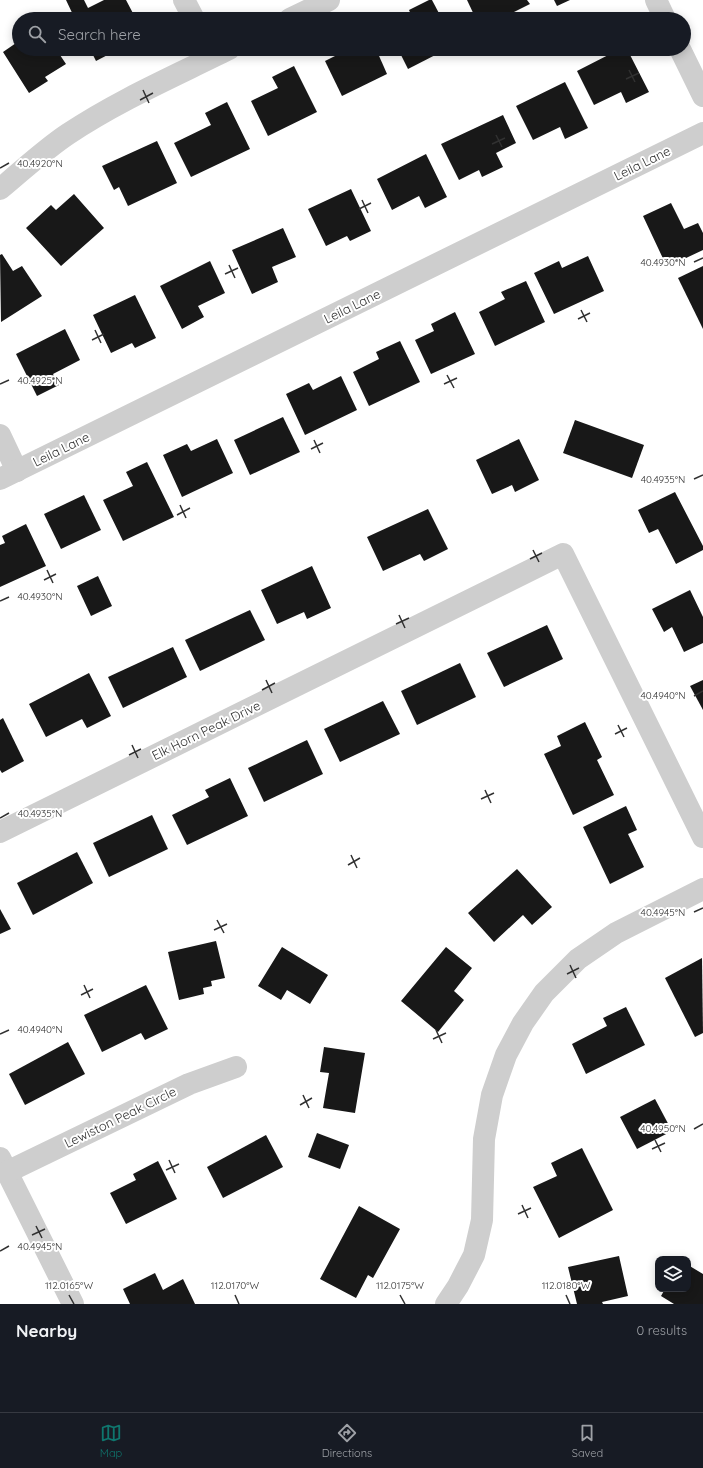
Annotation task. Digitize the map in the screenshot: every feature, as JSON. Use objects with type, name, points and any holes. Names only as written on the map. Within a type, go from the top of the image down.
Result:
[{"type":"street","points":[[184,0],[190,12]]},
{"type":"street","points":[[304,12],[329,0]]},
{"type":"street","points":[[656,0],[662,12]]},
{"type":"street","points":[[0,189],[50,147],[86,122],[209,56]]},
{"type":"street","points":[[683,56],[703,96]]},
{"type":"street","name":"Leila Lane","points":[[9,475],[703,133]]},
{"type":"street","points":[[0,435],[9,475]]},
{"type":"street","name":"Elk Horn Peak Drive","points":[[0,832],[563,554],[703,837]]},
{"type":"street","points":[[446,1304],[458,1286],[474,1254],[482,1220],[484,1139],[492,1095],[506,1056],[523,1023],[544,993],[578,959],[616,933],[703,889]]},
{"type":"street","name":"Lewiston Peak Circle","points":[[4,1165],[189,1084],[236,1067]]},
{"type":"street","points":[[4,1165],[73,1304]]},
{"type":"building","points":[[66,0],[84,0],[88,8],[104,0],[126,0],[132,12],[72,12]]},
{"type":"building","points":[[432,0],[438,12],[410,12],[409,10]]},
{"type":"building","points":[[467,0],[527,0],[530,4],[514,12],[473,12]]},
{"type":"building","points":[[554,0],[570,0],[557,6]]},
{"type":"building","points":[[12,46],[12,56],[61,56],[66,64],[45,77],[48,81],[29,93],[3,52]]},
{"type":"building","points":[[94,56],[106,56],[96,61]]},
{"type":"building","points":[[335,56],[379,56],[387,74],[342,96],[325,61]]},
{"type":"building","points":[[402,56],[433,56],[408,69]]},
{"type":"building","points":[[606,56],[631,56],[649,92],[626,103],[621,92],[594,105],[577,71]]},
{"type":"building","points":[[294,66],[317,112],[268,136],[251,101],[278,88],[272,77]]},
{"type":"building","points":[[565,82],[588,128],[565,139],[560,127],[533,140],[516,106]]},
{"type":"building","points":[[227,102],[250,149],[191,177],[174,143],[211,125],[205,113]]},
{"type":"building","points":[[503,115],[516,143],[496,153],[503,167],[482,177],[479,170],[459,180],[441,144]]},
{"type":"building","points":[[157,141],[177,183],[128,206],[119,187],[114,190],[102,166]]},
{"type":"building","points":[[426,154],[447,197],[425,208],[419,196],[392,210],[377,179]]},
{"type":"building","points":[[351,189],[371,231],[350,241],[347,236],[326,246],[308,209]]},
{"type":"building","points":[[74,194],[104,228],[61,266],[26,228],[51,205],[56,210]]},
{"type":"building","points":[[671,203],[684,229],[698,223],[703,233],[703,250],[667,267],[643,216]]},
{"type":"building","points":[[283,228],[296,257],[272,267],[278,282],[252,294],[232,250]]},
{"type":"building","points":[[2,254],[13,271],[22,266],[42,296],[1,322],[0,255]]},
{"type":"building","points":[[588,256],[604,291],[554,314],[534,273],[559,261],[562,268]]},
{"type":"building","points":[[210,261],[225,293],[198,306],[204,317],[182,329],[160,286]]},
{"type":"building","points":[[703,266],[703,329],[678,278]]},
{"type":"building","points":[[526,281],[545,322],[495,346],[479,312],[505,299],[501,292]]},
{"type":"building","points":[[135,295],[156,338],[135,348],[132,343],[111,353],[93,315]]},
{"type":"building","points":[[455,312],[475,354],[431,374],[415,340],[434,331],[431,324]]},
{"type":"building","points":[[65,329],[80,360],[53,374],[59,385],[37,396],[16,354]]},
{"type":"building","points":[[400,341],[420,382],[369,406],[353,372],[379,359],[376,352]]},
{"type":"building","points":[[341,376],[357,410],[305,435],[286,394],[309,383],[313,390]]},
{"type":"building","points":[[283,417],[300,452],[250,475],[234,440]]},
{"type":"building","points":[[575,420],[644,445],[632,478],[563,453]]},
{"type":"building","points":[[217,439],[233,473],[182,497],[163,455],[187,444],[191,451]]},
{"type":"building","points":[[519,439],[539,480],[515,492],[512,485],[492,494],[476,460]]},
{"type":"building","points":[[147,462],[174,517],[123,541],[103,500],[133,486],[126,472]]},
{"type":"building","points":[[675,492],[703,546],[703,550],[676,564],[658,529],[649,533],[638,510]]},
{"type":"building","points":[[84,495],[101,530],[61,549],[44,514]]},
{"type":"building","points":[[428,509],[448,549],[424,561],[420,554],[383,571],[367,537]]},
{"type":"building","points":[[26,524],[46,566],[0,587],[0,545],[5,543],[2,536]]},
{"type":"building","points":[[312,566],[331,608],[307,619],[304,612],[277,624],[261,590]]},
{"type":"building","points":[[98,576],[112,606],[91,616],[77,586]]},
{"type":"building","points":[[690,590],[703,617],[703,643],[684,652],[672,627],[664,632],[652,609]]},
{"type":"building","points":[[250,610],[265,640],[200,671],[185,640]]},
{"type":"building","points":[[547,625],[563,659],[504,687],[487,653]]},
{"type":"building","points":[[173,647],[187,677],[123,708],[108,677]]},
{"type":"building","points":[[460,663],[476,697],[417,725],[401,691]]},
{"type":"building","points":[[89,673],[111,716],[87,728],[82,719],[46,737],[29,704]]},
{"type":"building","points":[[703,680],[703,710],[690,686]]},
{"type":"building","points":[[383,701],[400,734],[340,762],[324,729]]},
{"type":"building","points":[[3,718],[24,761],[2,773],[0,770],[0,720]]},
{"type":"building","points":[[585,722],[602,757],[597,760],[614,795],[573,815],[544,754],[561,746],[557,736]]},
{"type":"building","points":[[307,740],[323,774],[264,802],[248,768]]},
{"type":"building","points":[[230,778],[248,816],[187,845],[172,815],[209,797],[205,790]]},
{"type":"building","points":[[626,806],[637,830],[628,834],[644,867],[610,884],[583,827]]},
{"type":"building","points":[[152,815],[168,849],[109,877],[93,843]]},
{"type":"building","points":[[77,852],[93,883],[33,915],[17,883]]},
{"type":"building","points":[[517,869],[552,907],[532,925],[523,915],[494,942],[468,913]]},
{"type":"building","points":[[0,909],[11,929],[0,934]]},
{"type":"building","points":[[216,941],[225,978],[211,981],[212,986],[203,988],[204,994],[179,1000],[168,952]]},
{"type":"building","points":[[282,947],[328,975],[310,1004],[287,990],[281,1000],[258,986]]},
{"type":"building","points":[[446,947],[472,968],[454,991],[464,1000],[438,1032],[401,1001]]},
{"type":"building","points":[[702,958],[703,1033],[695,1037],[665,978]]},
{"type":"building","points":[[146,985],[168,1029],[145,1040],[141,1033],[102,1052],[84,1015]]},
{"type":"building","points":[[626,1007],[645,1045],[586,1074],[572,1044],[607,1026],[603,1018]]},
{"type":"building","points":[[68,1042],[85,1074],[25,1105],[9,1074]]},
{"type":"building","points":[[324,1047],[365,1053],[355,1113],[323,1108],[329,1073],[320,1072]]},
{"type":"building","points":[[655,1099],[672,1131],[637,1149],[620,1117]]},
{"type":"building","points":[[317,1133],[349,1145],[340,1169],[308,1157]]},
{"type":"building","points":[[266,1135],[283,1167],[223,1198],[207,1167]]},
{"type":"building","points":[[582,1148],[613,1210],[559,1238],[533,1187],[557,1176],[551,1163]]},
{"type":"building","points":[[158,1161],[177,1199],[126,1224],[110,1193],[136,1180],[133,1174]]},
{"type":"building","points":[[359,1206],[400,1229],[373,1278],[368,1275],[356,1298],[320,1279]]},
{"type":"building","points":[[619,1256],[628,1296],[602,1302],[603,1304],[577,1304],[568,1267]]},
{"type":"building","points":[[691,1267],[703,1274],[703,1304],[674,1304],[661,1296],[663,1292],[691,1292]]},
{"type":"building","points":[[155,1273],[163,1290],[183,1279],[195,1304],[130,1304],[123,1289]]}]
